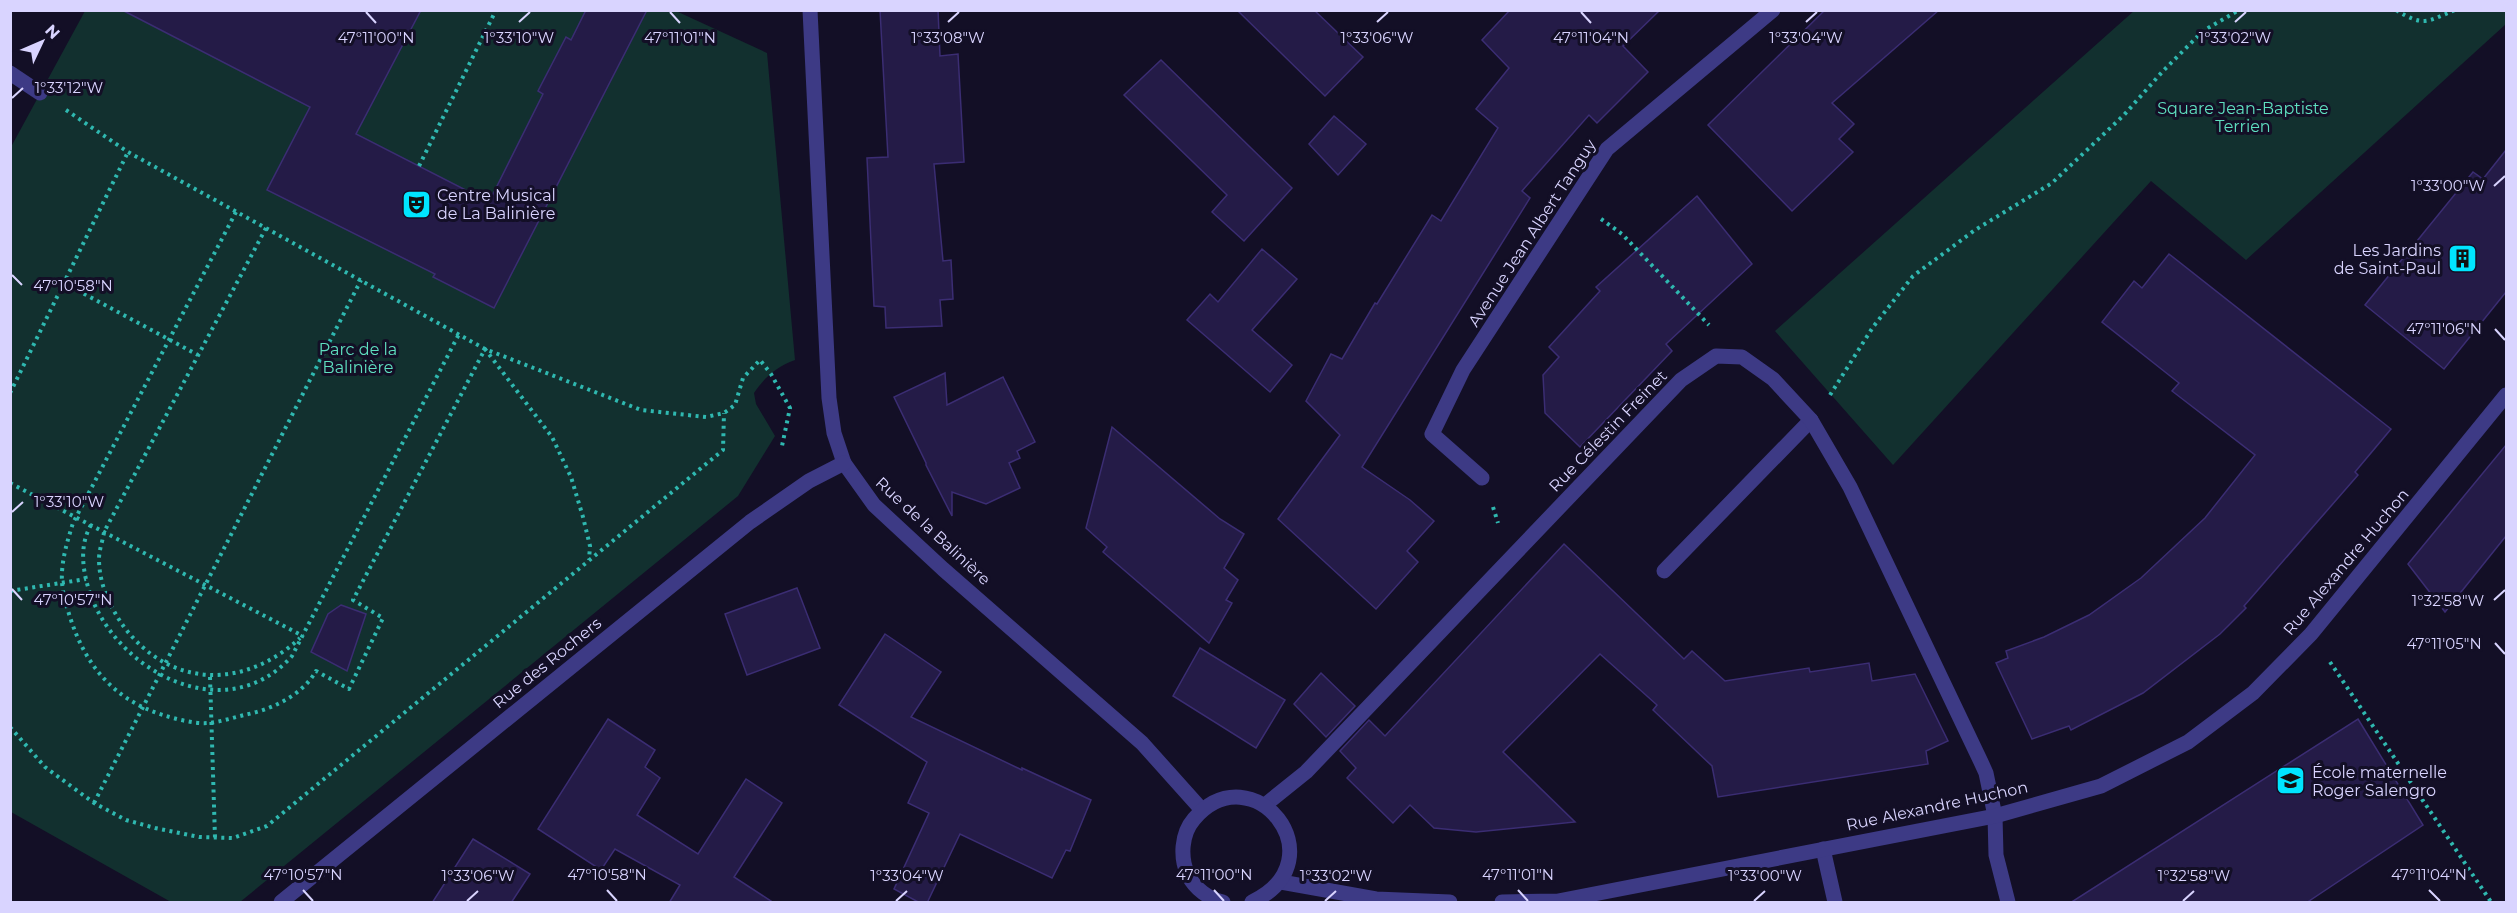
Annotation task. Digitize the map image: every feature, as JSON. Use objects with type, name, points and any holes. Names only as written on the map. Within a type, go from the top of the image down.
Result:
[{"type":"street","name":"Rue de la Balinière","points":[[810,10],[829,398],[834,432],[844,463],[874,505],[943,569],[1142,742],[1202,810]]},
{"type":"street","name":"Avenue Jean Albert Tanguy","points":[[1482,478],[1431,434],[1463,370],[1606,149],[1773,10]]},
{"type":"street","points":[[10,73],[40,93]]},
{"type":"street","name":"Rue Célestin Freinet","points":[[1265,805],[1306,772],[1681,380],[1716,356],[1742,357],[1773,379],[1810,420],[1850,487],[1986,772],[1995,816],[1996,855],[2008,903]]},
{"type":"street","name":"Rue Alexandre Huchon","points":[[1502,903],[1558,901],[1995,816],[2101,786],[2188,742],[2253,693],[2311,634],[2506,395]]},
{"type":"street","points":[[1664,572],[1810,420]]},
{"type":"street","name":"Rue des Rochers","points":[[281,903],[750,522],[809,481],[844,463]]},
{"type":"street","points":[[1223,903],[1200,891],[1189,877],[1183,860],[1183,841],[1190,824],[1202,810],[1216,801],[1232,797],[1249,798],[1265,805],[1278,816],[1287,831],[1291,849],[1288,866],[1281,882],[1268,895],[1252,903]]},
{"type":"street","points":[[1823,849],[1835,903]]},
{"type":"street","points":[[1281,882],[1376,898],[1450,903]]},
{"type":"street","points":[[1189,903],[1200,891]]},
{"type":"path","points":[[419,166],[496,10]]},
{"type":"path","points":[[1826,400],[1873,327],[1913,276],[1975,230],[2052,183],[2124,115],[2163,71],[2204,31],[2239,10]]},
{"type":"path","points":[[2396,10],[2414,21],[2427,22],[2455,10]]},
{"type":"path","points":[[40,93],[128,152],[485,349],[640,410],[706,417],[724,413],[735,405],[742,378],[760,360],[771,374],[790,408],[782,446]]},
{"type":"path","points":[[10,393],[128,152]]},
{"type":"path","points":[[1573,200],[1622,234],[1714,330]]},
{"type":"path","points":[[236,212],[76,517],[66,545],[64,597],[79,645],[104,679],[143,709],[177,719],[212,722],[265,711],[297,692],[310,681],[316,671],[349,689],[383,618],[353,600],[485,349]]},
{"type":"path","points":[[266,228],[104,532],[99,559],[105,592],[112,610],[133,639],[151,656],[186,673],[210,677],[260,666],[285,653],[303,636]]},
{"type":"path","points":[[94,803],[361,280]]},
{"type":"path","points":[[64,283],[198,355]]},
{"type":"path","points":[[91,525],[85,536],[83,553],[86,579],[101,619],[140,663],[184,686],[232,689],[260,680],[281,669],[292,657],[459,334]]},
{"type":"path","points":[[485,349],[552,437],[571,477],[590,546],[589,560]]},
{"type":"path","points":[[10,728],[45,767],[94,803],[126,820],[154,828],[215,838],[233,838],[267,826],[723,450],[724,413]]},
{"type":"path","points":[[10,483],[303,636]]},
{"type":"path","points":[[10,591],[86,579]]},
{"type":"path","points":[[2311,634],[2491,903]]},
{"type":"path","points":[[210,677],[215,838]]},
{"type":"green space","name":"Square Jean-Baptiste Terrien","points":[[2135,10],[2506,10],[2506,24],[2246,260],[2151,181],[1893,465],[1775,331]]},
{"type":"green space","name":"Parc de la Balinière","points":[[85,11],[676,11],[767,53],[795,360],[772,373],[754,393],[756,404],[775,436],[738,496],[240,902],[171,902],[11,812],[11,147]]},
{"type":"building","points":[[122,10],[421,10],[356,134],[489,202],[543,94],[538,91],[566,37],[571,40],[586,10],[647,10],[494,308],[433,277],[435,274],[267,190],[310,107]]},
{"type":"building","points":[[880,10],[938,10],[940,56],[958,54],[964,162],[934,164],[943,261],[951,260],[953,299],[940,300],[942,326],[886,328],[885,307],[874,306],[867,158],[888,157]]},
{"type":"building","points":[[1237,10],[1314,10],[1363,57],[1325,96]]},
{"type":"building","points":[[1510,10],[1660,10],[1623,46],[1648,72],[1597,123],[1589,115],[1522,191],[1530,198],[1362,467],[1410,500],[1434,521],[1407,551],[1418,562],[1376,609],[1278,519],[1340,435],[1306,401],[1331,354],[1342,359],[1432,215],[1441,221],[1498,128],[1476,109],[1509,68],[1482,40]]},
{"type":"building","points":[[1825,10],[1939,10],[1832,103],[1854,124],[1839,139],[1853,152],[1792,211],[1708,125]]},
{"type":"building","points":[[1161,60],[1292,188],[1244,241],[1212,212],[1227,195],[1124,95]]},
{"type":"building","points":[[1334,116],[1366,144],[1338,175],[1309,144]]},
{"type":"building","name":"Les Jardins de Saint-Paul","points":[[2506,150],[2506,292],[2444,369],[2365,305],[2473,172],[2483,179]]},
{"type":"building","points":[[1697,196],[1752,264],[1666,344],[1672,351],[1580,447],[1545,413],[1543,375],[1559,357],[1549,347],[1600,291],[1596,287]]},
{"type":"building","points":[[1262,249],[1297,279],[1252,330],[1292,365],[1270,392],[1187,320],[1210,294],[1218,302]]},
{"type":"building","points":[[2169,254],[2391,429],[2355,472],[2358,475],[2244,606],[2246,608],[2220,634],[2143,693],[2071,730],[2069,726],[2032,739],[1996,663],[2008,658],[2006,651],[2044,637],[2089,615],[2141,578],[2205,518],[2255,455],[2172,391],[2179,383],[2102,322],[2134,281],[2142,288]]},
{"type":"building","points":[[945,373],[947,405],[1003,377],[1035,442],[1017,451],[1020,458],[1009,463],[1020,488],[986,504],[952,492],[952,516],[894,397]]},
{"type":"building","points":[[1112,427],[1220,519],[1244,534],[1224,568],[1238,580],[1226,600],[1232,603],[1209,643],[1103,552],[1107,547],[1086,528]]},
{"type":"building","points":[[2506,445],[2506,536],[2445,612],[2408,564]]},
{"type":"building","points":[[1564,544],[1684,659],[1692,651],[1725,681],[1809,668],[1810,672],[1869,663],[1872,681],[1915,674],[1948,741],[1926,751],[1928,764],[1718,797],[1712,766],[1653,710],[1657,705],[1600,654],[1503,752],[1575,822],[1476,832],[1434,828],[1410,805],[1393,823],[1347,778],[1356,768],[1340,751],[1369,720],[1385,736]]},
{"type":"building","points":[[797,588],[820,648],[747,675],[725,614]]},
{"type":"building","points":[[341,605],[366,614],[347,671],[311,652],[328,614]]},
{"type":"building","points":[[885,634],[941,672],[911,717],[1091,800],[1070,851],[1066,850],[1052,878],[960,834],[927,903],[920,903],[894,889],[929,813],[908,803],[927,762],[839,705]]},
{"type":"building","points":[[1200,648],[1285,700],[1256,748],[1173,696]]},
{"type":"building","points":[[1321,673],[1355,706],[1326,737],[1294,704]]},
{"type":"building","points":[[608,719],[655,750],[645,767],[660,778],[637,815],[698,854],[746,779],[782,803],[734,877],[774,903],[669,903],[680,885],[615,849],[601,870],[538,829]]},
{"type":"building","points":[[2358,719],[2423,825],[2306,903],[2070,903]]},
{"type":"building","points":[[473,839],[530,874],[511,903],[432,903]]},
{"type":"place","name":"Centre Musical de La Balinière","points":[[416,204]]},
{"type":"place","name":"Les Jardins de Saint-Paul","points":[[2462,259]]},
{"type":"place","name":"École maternelle Roger Salengro","points":[[2291,781]]}]
